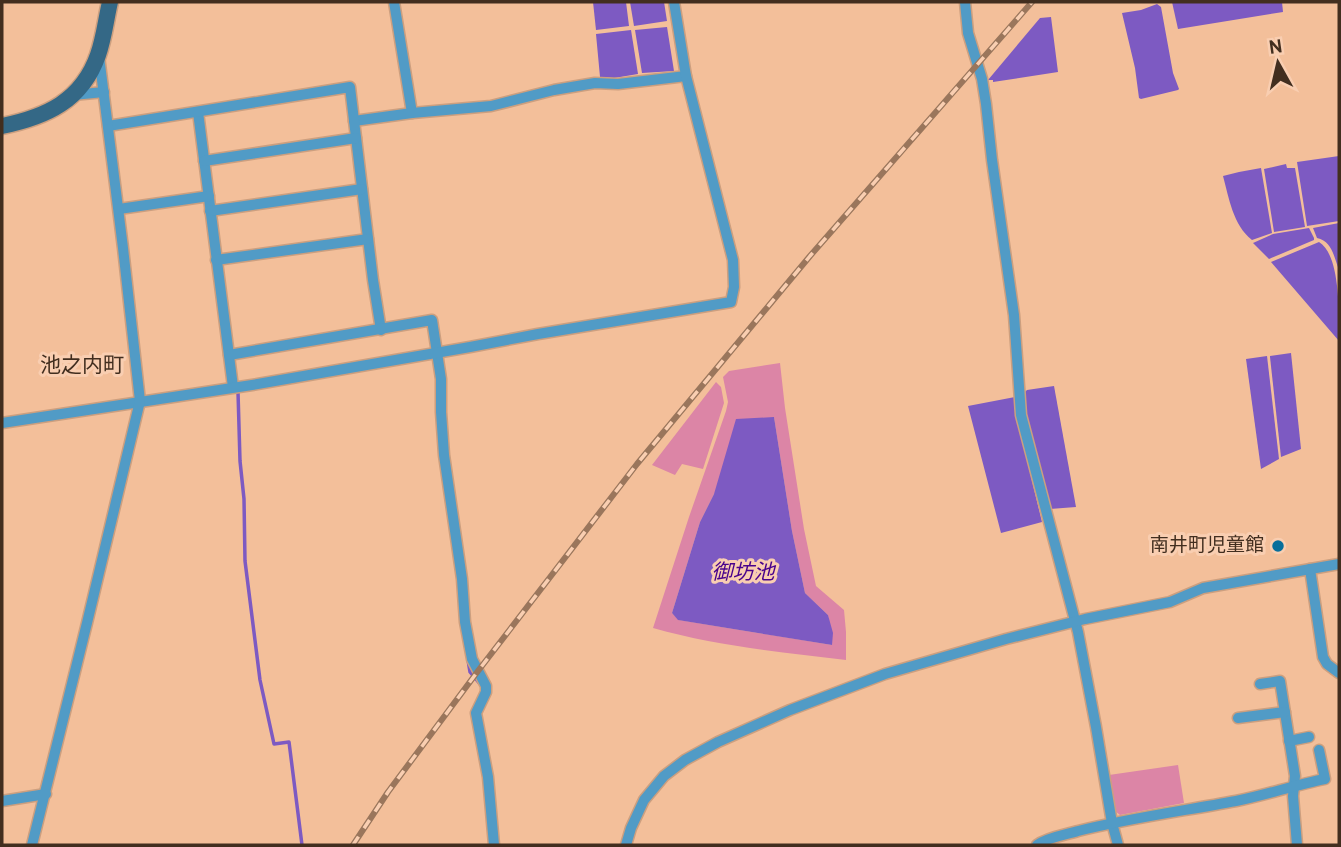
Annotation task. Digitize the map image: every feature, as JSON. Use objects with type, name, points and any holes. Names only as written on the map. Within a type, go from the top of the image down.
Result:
[{"type":"main road","points":[[2,127],[51,111],[80,89],[99,54],[110,2]]},
{"type":"street","points":[[394,2],[412,113]]},
{"type":"street","points":[[2,423],[233,387],[731,302],[734,287],[733,260],[686,76],[674,2]]},
{"type":"street","points":[[965,2],[968,33],[982,79],[986,104],[1014,315],[1021,415],[1075,621],[1118,845]]},
{"type":"street","points":[[32,845],[140,401],[99,54]]},
{"type":"street","points":[[354,121],[491,106],[595,83],[618,84],[686,76]]},
{"type":"street","points":[[108,126],[351,87],[381,330]]},
{"type":"street","points":[[73,96],[104,92]]},
{"type":"street","points":[[198,112],[233,387]]},
{"type":"street","points":[[204,161],[356,138]]},
{"type":"street","points":[[210,211],[362,189]]},
{"type":"street","points":[[118,209],[209,196]]},
{"type":"street","points":[[216,260],[368,239]]},
{"type":"street","points":[[229,355],[432,320],[441,379],[444,456],[469,643],[472,659],[486,686],[476,713],[488,777],[494,845]]},
{"type":"street","points":[[626,845],[644,800],[664,776],[684,760],[790,710],[885,674],[1006,639],[1075,621],[1170,602],[1203,588],[1339,564]]},
{"type":"street","points":[[1310,569],[1323,657],[1327,664],[1339,673]]},
{"type":"street","points":[[1259,684],[1280,681],[1295,776],[1293,796],[1297,845]]},
{"type":"street","points":[[1238,718],[1285,712]]},
{"type":"street","points":[[1289,741],[1308,737]]},
{"type":"street","points":[[1037,845],[1063,835],[1112,823],[1243,799],[1325,779],[1319,750]]},
{"type":"street","points":[[2,801],[46,794]]},
{"type":"shaded area","points":[[780,363],[804,529],[816,586],[844,610],[846,660],[725,644],[653,628],[726,411],[728,402],[723,377],[729,371]],"holes":[[[774,417],[805,593],[828,615],[832,645],[679,620],[672,613],[700,522],[714,494]]]},
{"type":"shaded area","points":[[716,382],[721,387],[724,403],[703,469],[682,464],[675,475],[652,465]]},
{"type":"shaded area","points":[[1178,765],[1184,803],[1120,815],[1115,811],[1109,775]]},
{"type":"water","points":[[593,2],[626,2],[629,26],[596,30]]},
{"type":"water","points":[[630,2],[664,2],[667,21],[634,26]]},
{"type":"water","points":[[1172,2],[1282,2],[1283,12],[1178,29]]},
{"type":"water","points":[[1157,4],[1161,7],[1173,73],[1179,89],[1141,99],[1122,13]]},
{"type":"water","points":[[1051,17],[1058,72],[993,82],[988,80],[1040,18]]},
{"type":"water","points":[[667,27],[674,71],[642,73],[635,30]]},
{"type":"water","points":[[631,30],[638,74],[600,77],[596,34]]},
{"type":"water","points":[[1339,156],[1339,221],[1307,226],[1297,162]]},
{"type":"water","points":[[1286,164],[1287,168],[1295,168],[1305,227],[1274,232],[1264,169]]},
{"type":"water","points":[[1261,168],[1272,233],[1252,240],[1236,219],[1223,176]]},
{"type":"water","points":[[1339,223],[1339,270],[1329,246],[1317,238],[1313,228]]},
{"type":"water","points":[[1309,228],[1314,240],[1269,259],[1253,243],[1273,234]]},
{"type":"water","points":[[1319,242],[1326,249],[1335,273],[1339,341],[1271,262]]},
{"type":"water","points":[[1291,353],[1301,449],[1281,457],[1270,356]]},
{"type":"water","points":[[1267,356],[1279,459],[1261,469],[1246,359]]},
{"type":"water","points":[[1054,386],[1076,507],[1050,509],[1027,421],[1023,394],[1027,390]]},
{"type":"water","points":[[1015,397],[1016,415],[1042,522],[1001,533],[968,406]]},
{"type":"water","name":"御坊池","points":[[774,417],[805,593],[828,615],[833,633],[832,645],[678,620],[672,613],[700,522],[714,494],[736,419]]},
{"type":"waterway","points":[[238,392],[245,561],[260,680],[274,744],[289,742],[302,845]]},
{"type":"waterway","points":[[468,660],[470,672],[480,684]]},
{"type":"railway","points":[[353,845],[388,792],[478,671],[637,464],[810,256],[1032,2]]},
{"type":"place","name":"南井町児童館","points":[[1278,546]]},
{"type":"district","name":"池之内町","points":[[82,366]]}]
